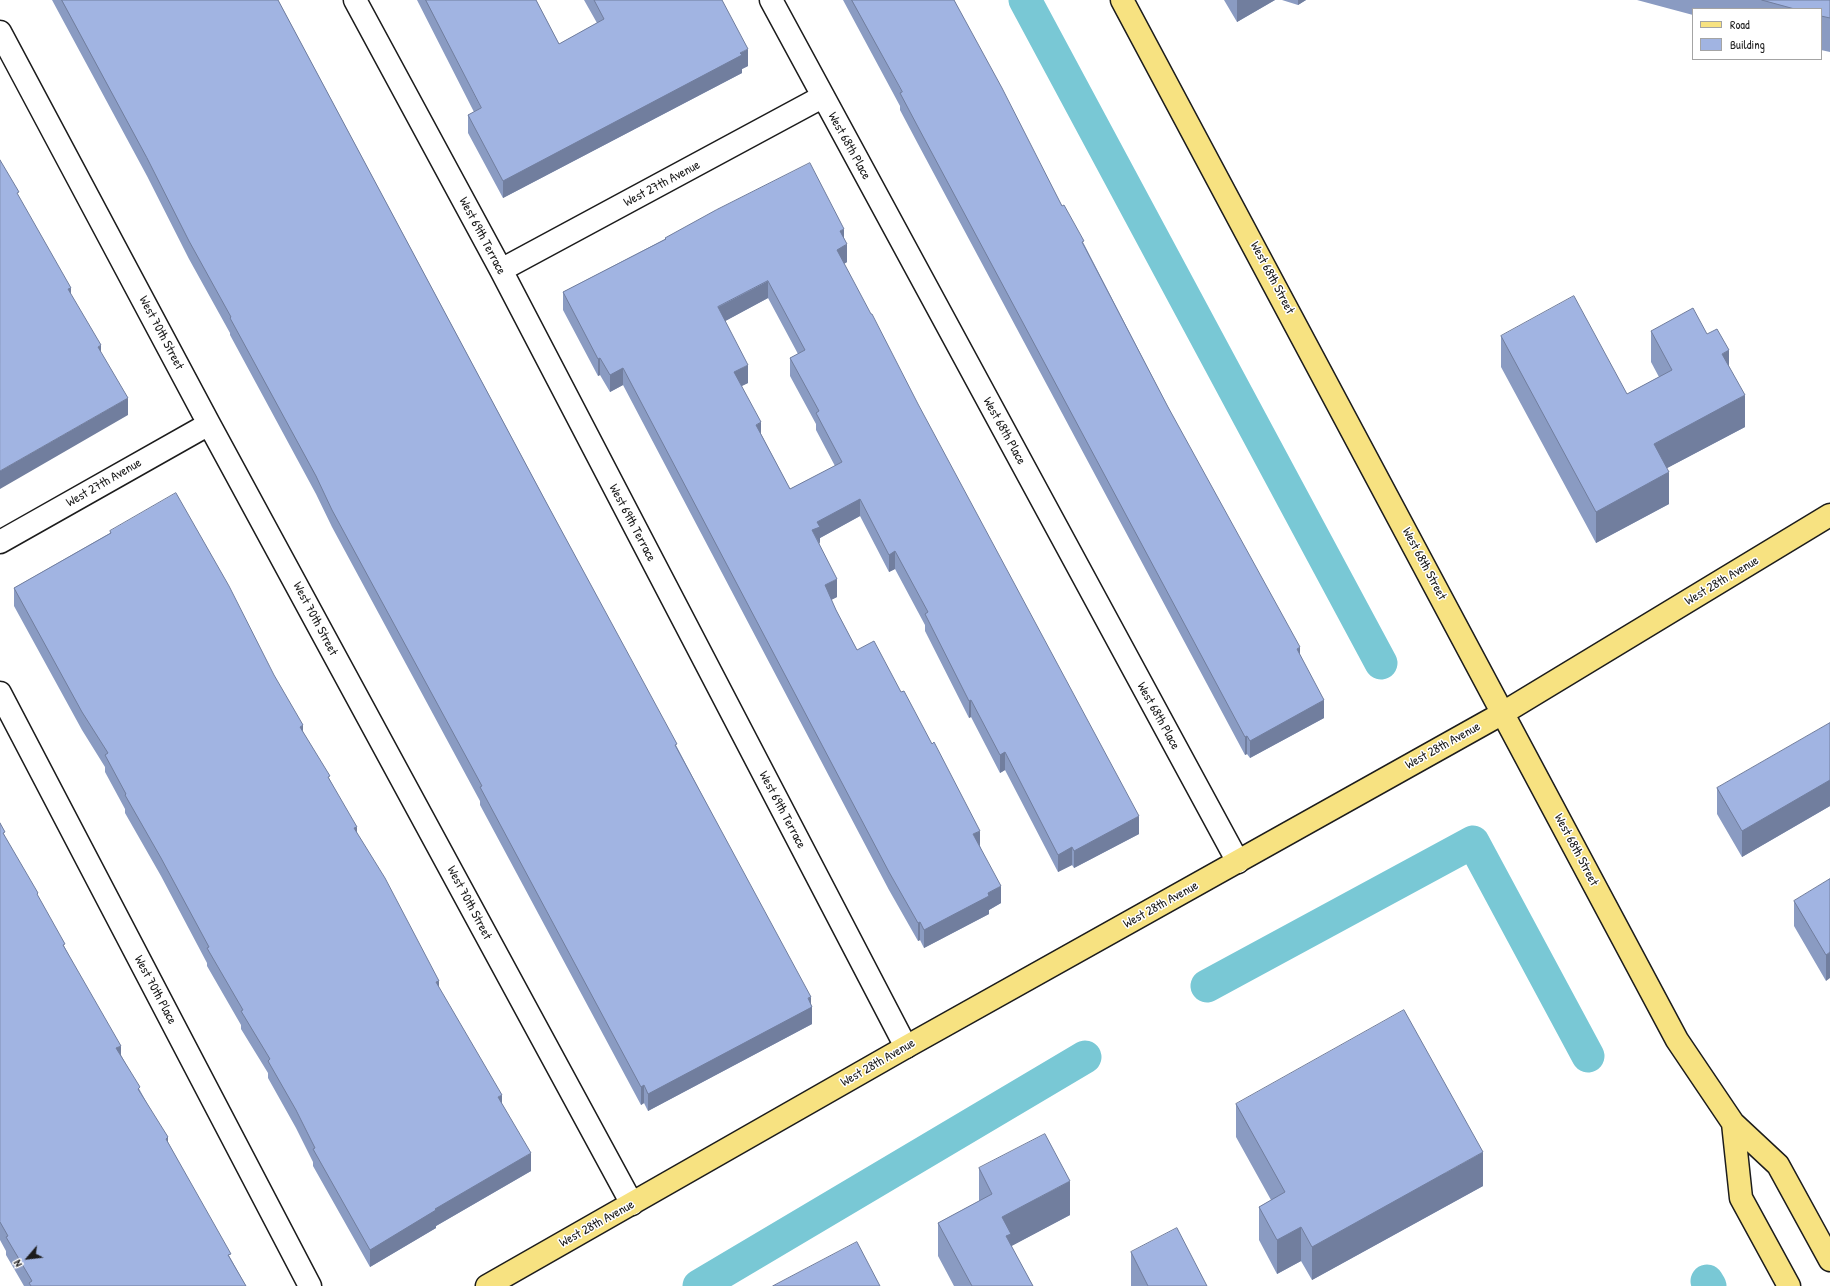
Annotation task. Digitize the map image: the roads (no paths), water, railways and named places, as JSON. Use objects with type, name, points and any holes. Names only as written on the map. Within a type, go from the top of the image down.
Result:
[{"type":"main road","name":"West 68th Street","points":[[1122,0],[1677,1040],[1733,1123],[1778,1165],[1830,1260]]},
{"type":"main road","name":"West 28th Avenue","points":[[486,1286],[906,1047],[1503,713],[1830,515]]},
{"type":"main road","name":"West 68th Street","points":[[1733,1123],[1741,1198],[1789,1286]]},
{"type":"street","name":"West 69th Terrace","points":[[355,0],[501,270],[906,1047]]},
{"type":"street","name":"West 68th Place","points":[[771,0],[822,97],[1238,862]]},
{"type":"street","name":"West 70th Street","points":[[0,32],[209,424],[632,1204]]},
{"type":"street","name":"West 27th Avenue","points":[[501,270],[822,97]]},
{"type":"street","name":"West 27th Avenue","points":[[0,542],[209,424]]},
{"type":"street","name":"West 70th Place","points":[[0,693],[310,1286]]},
{"type":"waterway","points":[[1025,0],[1381,663]]},
{"type":"waterway","points":[[1207,986],[1473,842],[1588,1056]]},
{"type":"waterway","points":[[699,1286],[1085,1057]]},
{"type":"waterway","points":[[1707,1281],[1710,1286]]}]
